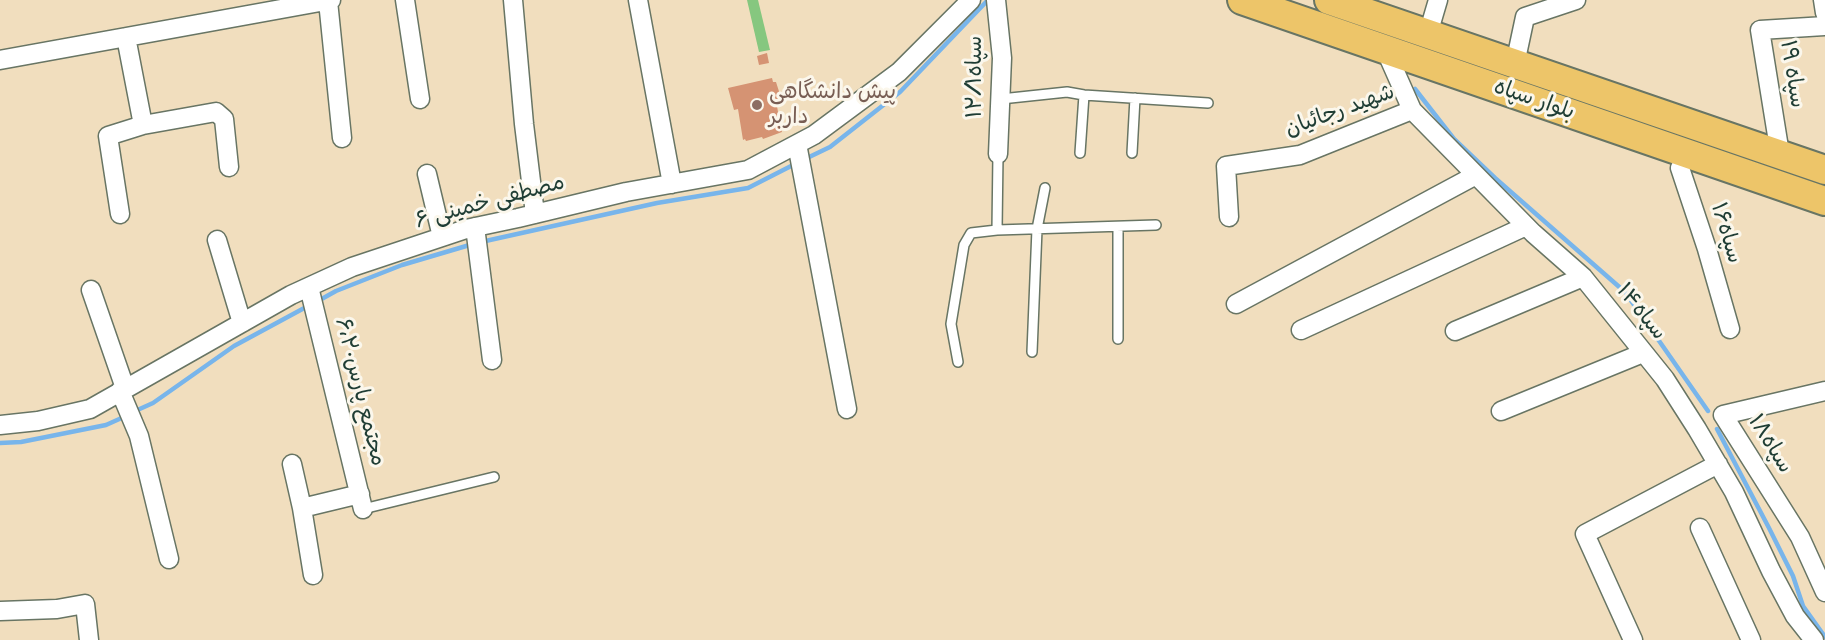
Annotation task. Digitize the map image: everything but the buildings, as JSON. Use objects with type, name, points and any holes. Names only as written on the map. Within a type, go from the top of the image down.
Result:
[{"type":"main road","name":"بلوار سپاه","points":[[1242,0],[1825,201]]},
{"type":"main road","name":"بلوار سپاه","points":[[1329,0],[1825,170]]},
{"type":"street","points":[[0,60],[126,37],[262,6],[329,0],[342,138]]},
{"type":"street","points":[[405,0],[420,99]]},
{"type":"street","points":[[513,0],[535,214]]},
{"type":"street","points":[[638,0],[672,184]]},
{"type":"street","name":"مصطفی خمینی ۶","points":[[0,425],[38,421],[90,409],[242,323],[352,267],[475,227],[626,192],[748,170],[814,135],[899,72],[971,0]]},
{"type":"street","name":"سپاه۱۲/۱","points":[[996,0],[1002,58],[998,154]]},
{"type":"street","points":[[1428,34],[1437,0]]},
{"type":"street","points":[[1515,64],[1525,17],[1576,0]]},
{"type":"street","points":[[1823,0],[1825,13]]},
{"type":"street","name":"سپاه ۱۹","points":[[1780,154],[1760,30],[1825,26]]},
{"type":"street","points":[[126,37],[143,125]]},
{"type":"street","name":"سپاه۱۴","points":[[1385,49],[1412,110],[1526,226],[1583,277],[1665,379],[1734,492],[1795,616],[1814,640]]},
{"type":"street","name":"شهید رجائیان","points":[[1230,217],[1226,166],[1300,155],[1412,110]]},
{"type":"street","points":[[120,214],[108,136],[143,125],[216,112],[224,119],[229,167]]},
{"type":"street","points":[[797,144],[847,409]]},
{"type":"street","name":"سپاه۱۶","points":[[1689,154],[1680,168],[1730,329]]},
{"type":"street","points":[[428,174],[442,237]]},
{"type":"street","points":[[1236,304],[1476,175]]},
{"type":"street","points":[[1301,330],[1526,226]]},
{"type":"street","points":[[475,227],[492,360]]},
{"type":"street","points":[[217,240],[242,323]]},
{"type":"street","points":[[1455,331],[1583,277]]},
{"type":"street","name":"۶،مجتمع پارس۲۰","points":[[309,287],[361,501]]},
{"type":"street","points":[[91,290],[139,436],[169,559]]},
{"type":"street","points":[[1502,411],[1643,352]]},
{"type":"street","name":"سپاه۱۸","points":[[1825,391],[1723,415],[1800,537],[1825,592]]},
{"type":"street","points":[[1697,429],[1723,415]]},
{"type":"street","points":[[292,464],[313,575]]},
{"type":"street","points":[[1633,640],[1586,534],[1718,464]]},
{"type":"street","points":[[302,508],[361,501]]},
{"type":"street","points":[[1700,528],[1751,640]]},
{"type":"street","points":[[0,611],[57,609],[85,604],[89,640]]},
{"type":"lane","points":[[1001,99],[1067,92],[1208,103]]},
{"type":"lane","points":[[1080,153],[1084,95]]},
{"type":"lane","points":[[1132,153],[1135,98]]},
{"type":"lane","points":[[998,154],[998,230]]},
{"type":"lane","points":[[1032,352],[1037,229],[1044,188]]},
{"type":"lane","points":[[958,362],[951,324],[964,245],[971,233],[998,230],[1156,225]]},
{"type":"lane","points":[[1118,226],[1118,339]]},
{"type":"lane","points":[[361,501],[494,477]]},
{"type":"green space","points":[[747,0],[758,0],[770,50],[759,52]]},
{"type":"waterway","points":[[805,159],[830,147],[900,92],[987,1]]},
{"type":"waterway","points":[[1415,89],[1454,139],[1625,292],[1708,411]]},
{"type":"waterway","points":[[481,242],[657,203],[748,188],[797,163]]},
{"type":"waterway","points":[[318,301],[336,291],[402,265],[473,244]]},
{"type":"waterway","points":[[133,412],[153,403],[234,346],[308,306]]},
{"type":"waterway","points":[[0,443],[21,442],[106,425],[126,416]]},
{"type":"waterway","points":[[1717,429],[1793,576],[1803,606],[1825,637]]},
{"type":"place","name":"پیش دانشگاهی داربر","points":[[757,105]]}]
